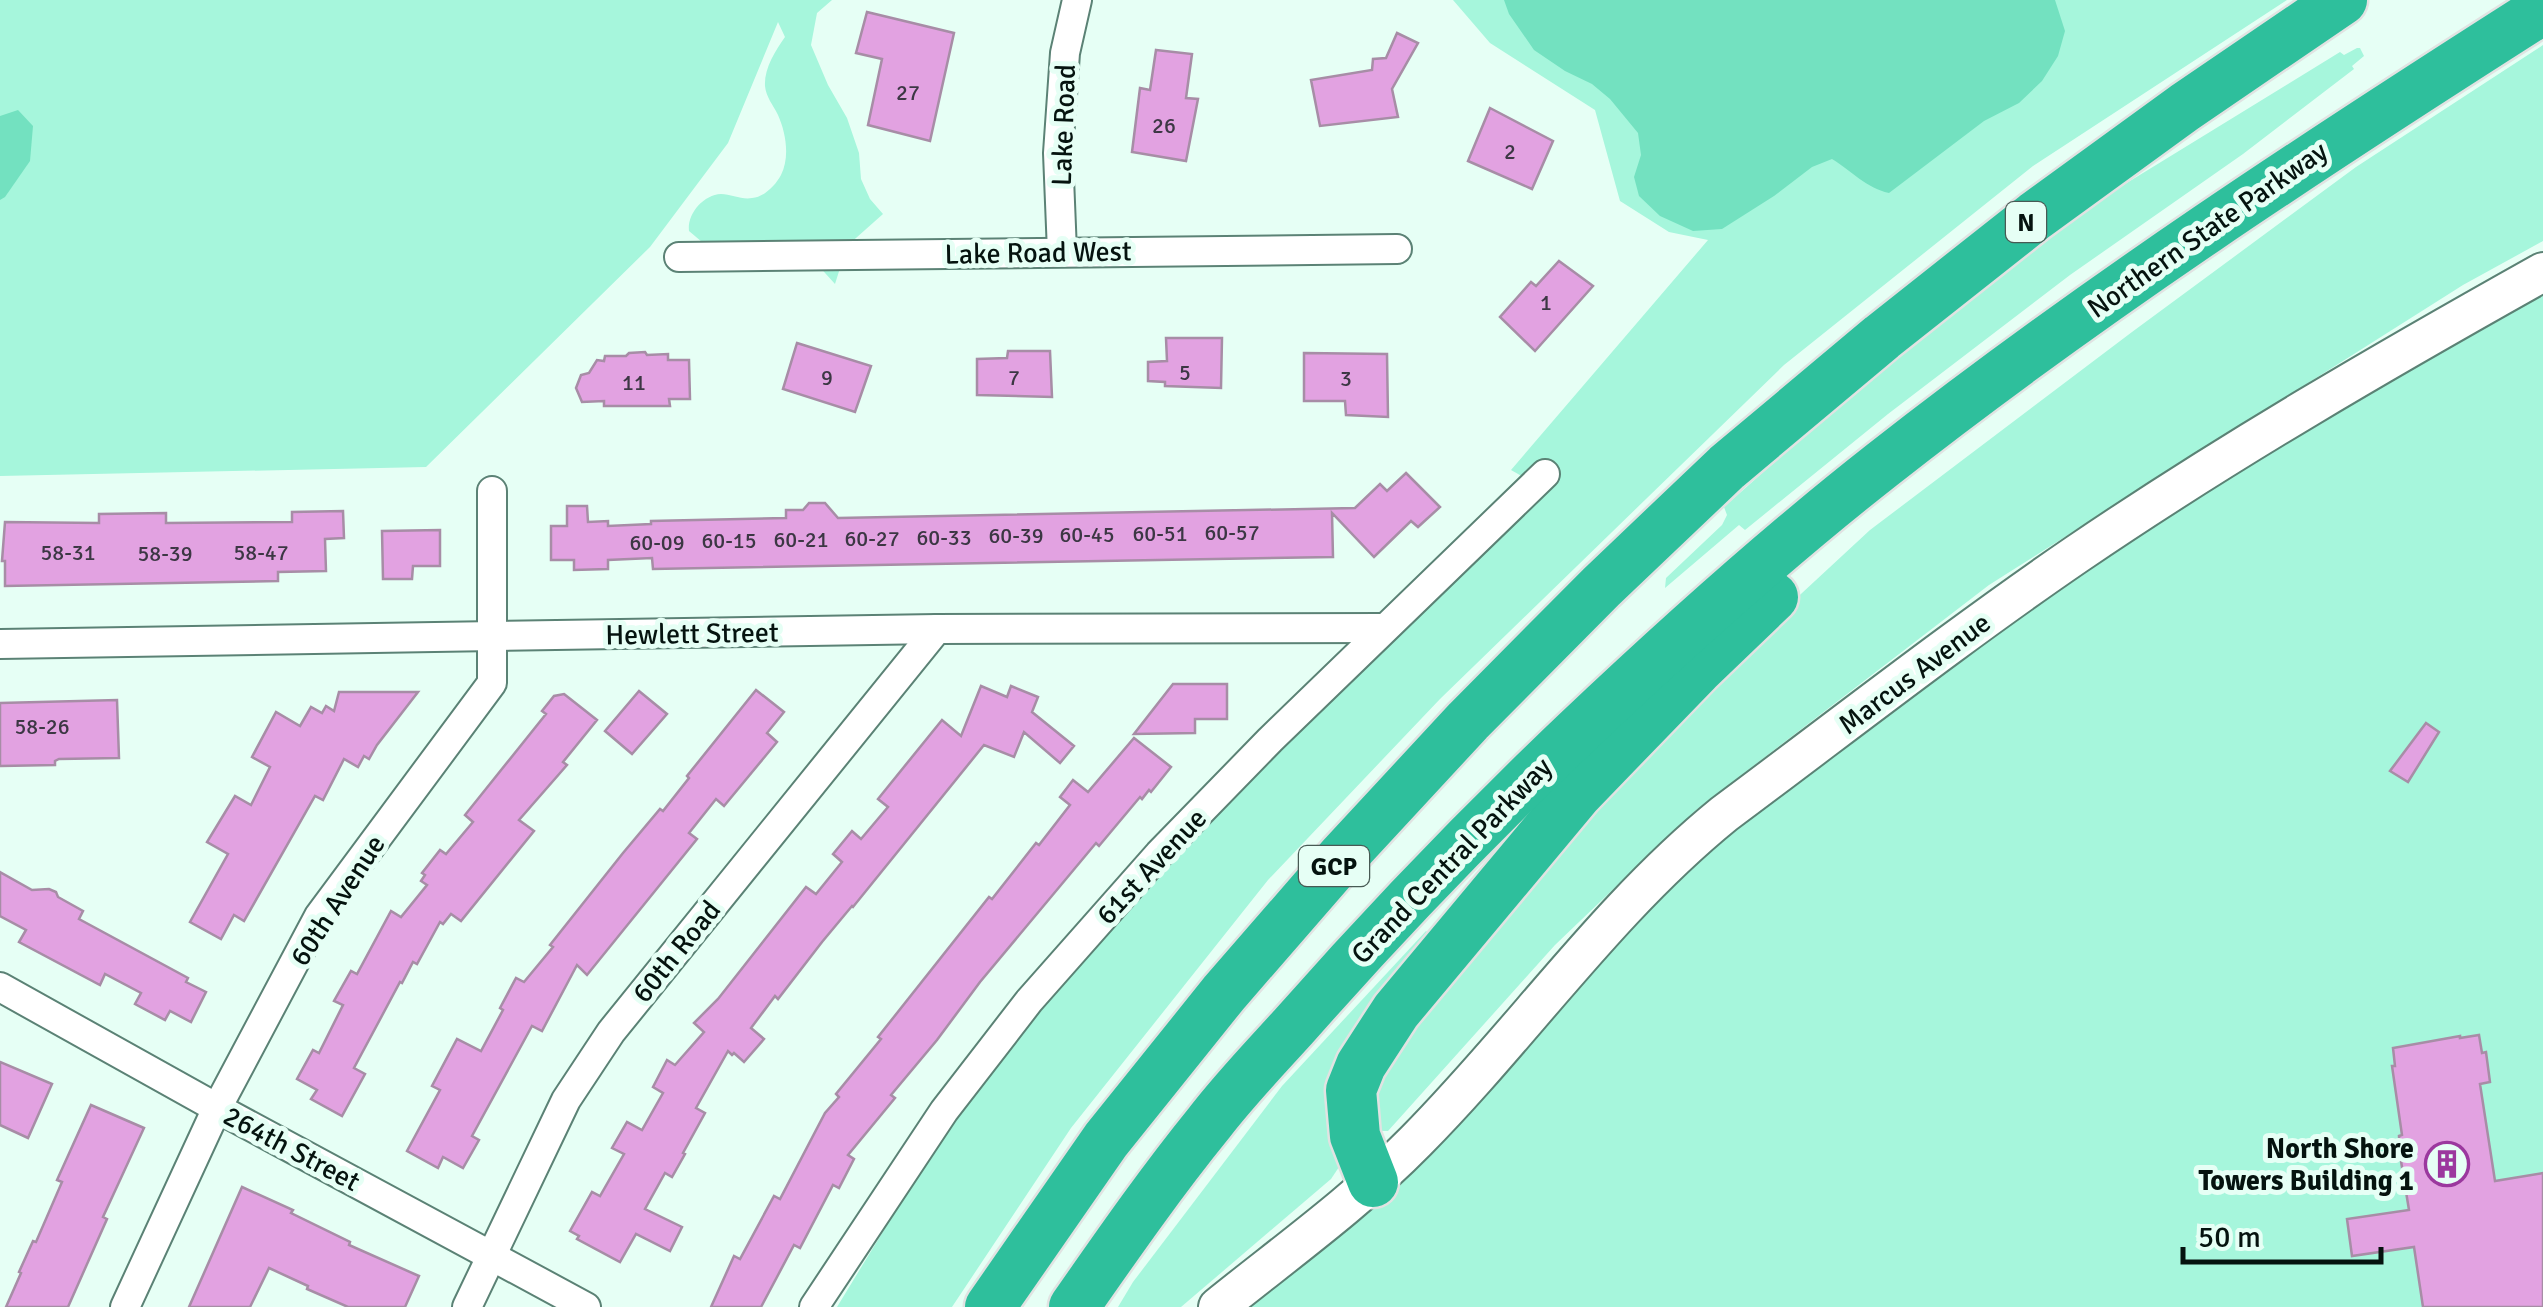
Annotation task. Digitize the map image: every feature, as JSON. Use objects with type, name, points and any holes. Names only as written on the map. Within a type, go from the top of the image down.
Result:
[{"type":"highway","name":"N","points":[[1727,467],[2034,216],[2342,0]]},
{"type":"highway","name":"Northern State Parkway","points":[[1882,465],[2108,297],[2264,188],[2543,9]]},
{"type":"highway","points":[[1372,1182],[1355,1136],[1350,1090],[1361,1065],[1396,1011],[1578,794],[1696,670],[1820,552],[1937,458],[2108,297]]},
{"type":"highway","name":"Grand Central Parkway","points":[[1074,1307],[1212,1118],[1394,912],[1662,651],[1882,465]]},
{"type":"highway","name":"GCP","points":[[990,1307],[1106,1140],[1224,993],[1331,869],[1481,708],[1727,467]]},
{"type":"main road","name":"Marcus Avenue","points":[[1218,1307],[1372,1182],[1441,1114],[1630,900],[1724,814],[2020,594],[2126,522],[2346,384],[2543,272]]},
{"type":"street","name":"Lake Road","points":[[1062,252],[1058,153],[1065,53],[1078,0]]},
{"type":"street","name":"Lake Road West","points":[[679,257],[1397,249]]},
{"type":"street","name":"61st Avenue","points":[[814,1307],[944,1112],[1029,1001],[1159,854],[1270,740],[1545,474]]},
{"type":"street","name":"60th Avenue","points":[[125,1307],[216,1108],[320,916],[492,683],[492,491]]},
{"type":"street","name":"Hewlett Street","points":[[0,644],[937,628],[1384,628]]},
{"type":"street","name":"60th Road","points":[[467,1307],[566,1100],[611,1032],[937,628]]},
{"type":"street","name":"264th Street","points":[[0,987],[586,1307]]},
{"type":"shaded area","points":[[0,0],[832,0],[817,13],[811,45],[847,118],[859,153],[861,179],[870,199],[883,214],[847,246],[835,284],[816,263],[740,245],[702,242],[689,231],[694,212],[708,198],[721,194],[756,197],[769,190],[781,175],[785,137],[765,86],[768,67],[785,37],[778,22],[728,143],[650,247],[426,467],[0,476]]},
{"type":"shaded area","points":[[1453,0],[2287,0],[2033,166],[1784,365],[1440,699],[1268,880],[1071,1128],[952,1307],[837,1307],[937,1143],[1058,986],[1183,841],[1539,486],[1511,470],[1708,240],[1669,232],[1620,201],[1595,110],[1490,43]]},
{"type":"shaded area","points":[[1504,0],[2055,0],[2065,31],[2058,56],[2042,81],[2019,103],[1984,121],[1889,193],[1866,183],[1832,159],[1812,167],[1722,229],[1693,231],[1660,216],[1639,196],[1634,177],[1641,155],[1638,133],[1592,84],[1534,50]]},
{"type":"shaded area","points":[[2543,45],[2543,241],[2463,285],[1989,585],[1696,810],[1555,945],[1388,1131],[1369,1131],[1368,1076],[1680,706],[1870,530],[2356,167]]},
{"type":"shaded area","points":[[2357,48],[2364,56],[2352,66],[2354,69],[2243,154],[2070,275],[1745,530],[1739,525],[1665,588],[1666,578],[1722,525],[1727,515],[1724,507],[1849,396],[2099,200],[2340,52],[2344,55]]},
{"type":"shaded area","points":[[18,110],[33,126],[30,161],[0,200],[0,116]]},
{"type":"shaded area","points":[[2543,272],[2543,1307],[1218,1307],[1373,1182],[1630,900],[2020,594]]},
{"type":"shaded area","points":[[1426,931],[1436,939],[1341,1164],[1331,1179],[1181,1307],[1118,1307],[1282,1086]]},
{"type":"building","points":[[867,12],[954,33],[930,141],[868,125],[882,59],[856,53]]},
{"type":"building","points":[[1397,33],[1418,43],[1392,89],[1398,117],[1320,126],[1311,80],[1372,70],[1373,59],[1386,58]]},
{"type":"building","points":[[1156,50],[1192,54],[1186,98],[1198,99],[1186,161],[1132,152],[1140,88],[1150,90]]},
{"type":"building","points":[[1490,108],[1553,141],[1532,189],[1468,161]]},
{"type":"building","points":[[1559,261],[1593,286],[1535,351],[1500,317],[1531,282],[1536,286]]},
{"type":"building","points":[[1166,338],[1222,338],[1221,388],[1165,386],[1165,382],[1148,381],[1148,362],[1167,361]]},
{"type":"building","points":[[797,343],[871,366],[855,412],[783,389]]},
{"type":"building","points":[[1008,351],[1050,351],[1052,397],[977,395],[977,359],[1007,358]]},
{"type":"building","points":[[645,352],[668,354],[668,360],[689,360],[690,399],[669,399],[670,406],[582,402],[576,388],[581,375],[589,373],[597,360]]},
{"type":"building","points":[[1304,353],[1387,354],[1388,417],[1346,415],[1345,401],[1304,401]]},
{"type":"building","points":[[1406,473],[1440,507],[1418,527],[1411,521],[1374,557],[1332,513],[1333,557],[653,569],[652,558],[608,560],[608,569],[574,570],[574,560],[551,560],[551,526],[567,526],[567,506],[587,506],[588,522],[608,521],[608,526],[651,521],[786,518],[786,510],[803,510],[809,503],[825,503],[838,518],[1355,508],[1380,484],[1387,491]]},
{"type":"building","points":[[343,511],[344,538],[325,539],[326,571],[278,572],[278,581],[5,586],[5,522],[99,523],[99,514],[166,513],[166,523],[292,522],[292,512]]},
{"type":"building","points":[[440,530],[440,566],[413,566],[412,579],[383,579],[382,531]]},
{"type":"building","points":[[1173,684],[1227,684],[1227,719],[1195,719],[1195,733],[1134,734]]},
{"type":"building","points":[[981,686],[1007,697],[1011,686],[1038,697],[1032,712],[1074,746],[1060,763],[1024,732],[1014,757],[984,745],[751,1028],[764,1039],[744,1062],[728,1051],[696,1108],[705,1113],[685,1154],[672,1177],[665,1173],[645,1209],[682,1227],[670,1251],[636,1234],[620,1262],[577,1239],[579,1236],[570,1231],[592,1192],[600,1196],[624,1154],[612,1148],[627,1122],[642,1130],[663,1093],[653,1087],[667,1060],[675,1065],[704,1032],[694,1023],[718,999],[806,887],[816,894],[842,862],[833,854],[852,831],[861,839],[888,807],[878,799],[942,720],[961,736]]},
{"type":"building","points":[[756,690],[784,712],[767,733],[777,742],[724,806],[716,799],[689,833],[697,839],[587,975],[577,965],[542,1031],[532,1026],[472,1136],[479,1140],[463,1168],[443,1157],[438,1168],[407,1151],[440,1090],[432,1086],[457,1039],[481,1051],[516,978],[524,982]]},
{"type":"building","points":[[639,691],[667,714],[632,754],[605,731]]},
{"type":"building","points":[[339,692],[418,692],[369,759],[364,756],[358,767],[344,759],[323,800],[315,796],[244,921],[234,915],[221,939],[190,922],[228,854],[207,842],[235,796],[251,805],[270,767],[252,757],[276,712],[300,726],[311,707],[322,713],[326,706],[334,711]]},
{"type":"building","points":[[564,694],[597,720],[563,762],[567,765],[519,820],[534,831],[461,921],[451,914],[443,924],[440,922],[417,964],[413,962],[354,1068],[365,1074],[342,1116],[311,1099],[317,1090],[297,1079],[313,1050],[319,1053],[343,1005],[334,1001],[351,971],[357,974],[391,911],[401,917],[427,885],[421,881],[425,875],[422,873],[440,850],[446,854],[473,822],[465,815],[546,714],[542,711],[554,696]]},
{"type":"building","points":[[117,700],[119,758],[59,759],[55,765],[0,766],[0,703]]},
{"type":"building","points":[[2426,723],[2439,732],[2408,782],[2390,771]]},
{"type":"building","points":[[1134,738],[1171,767],[1099,846],[1096,843],[891,1095],[895,1098],[848,1155],[854,1159],[839,1188],[833,1185],[800,1248],[794,1245],[761,1307],[711,1307],[734,1256],[740,1259],[774,1196],[780,1199],[825,1113],[839,1097],[836,1094],[881,1039],[878,1037],[989,897],[992,899],[1070,805],[1060,797],[1073,780],[1088,792]]},
{"type":"building","points":[[0,872],[32,890],[56,892],[83,911],[79,919],[188,978],[186,982],[206,992],[191,1022],[170,1011],[165,1020],[135,1004],[141,993],[105,974],[100,985],[19,942],[26,930],[0,916]]},
{"type":"building","name":"North Shore Towers Building 1","points":[[2479,1035],[2490,1082],[2480,1084],[2495,1181],[2543,1173],[2543,1307],[2423,1307],[2414,1247],[2352,1256],[2347,1219],[2409,1210],[2400,1155],[2402,1135],[2393,1048]]},
{"type":"building","points":[[0,1062],[52,1084],[28,1138],[0,1125]]},
{"type":"building","points":[[91,1105],[144,1128],[103,1217],[107,1219],[68,1307],[6,1307],[62,1182],[57,1180]]},
{"type":"building","points":[[242,1187],[293,1210],[291,1213],[350,1242],[349,1245],[419,1276],[405,1307],[348,1307],[269,1268],[250,1307],[189,1307]]},
{"type":"place","name":"North Shore Towers Building 1","points":[[2447,1164]]}]
